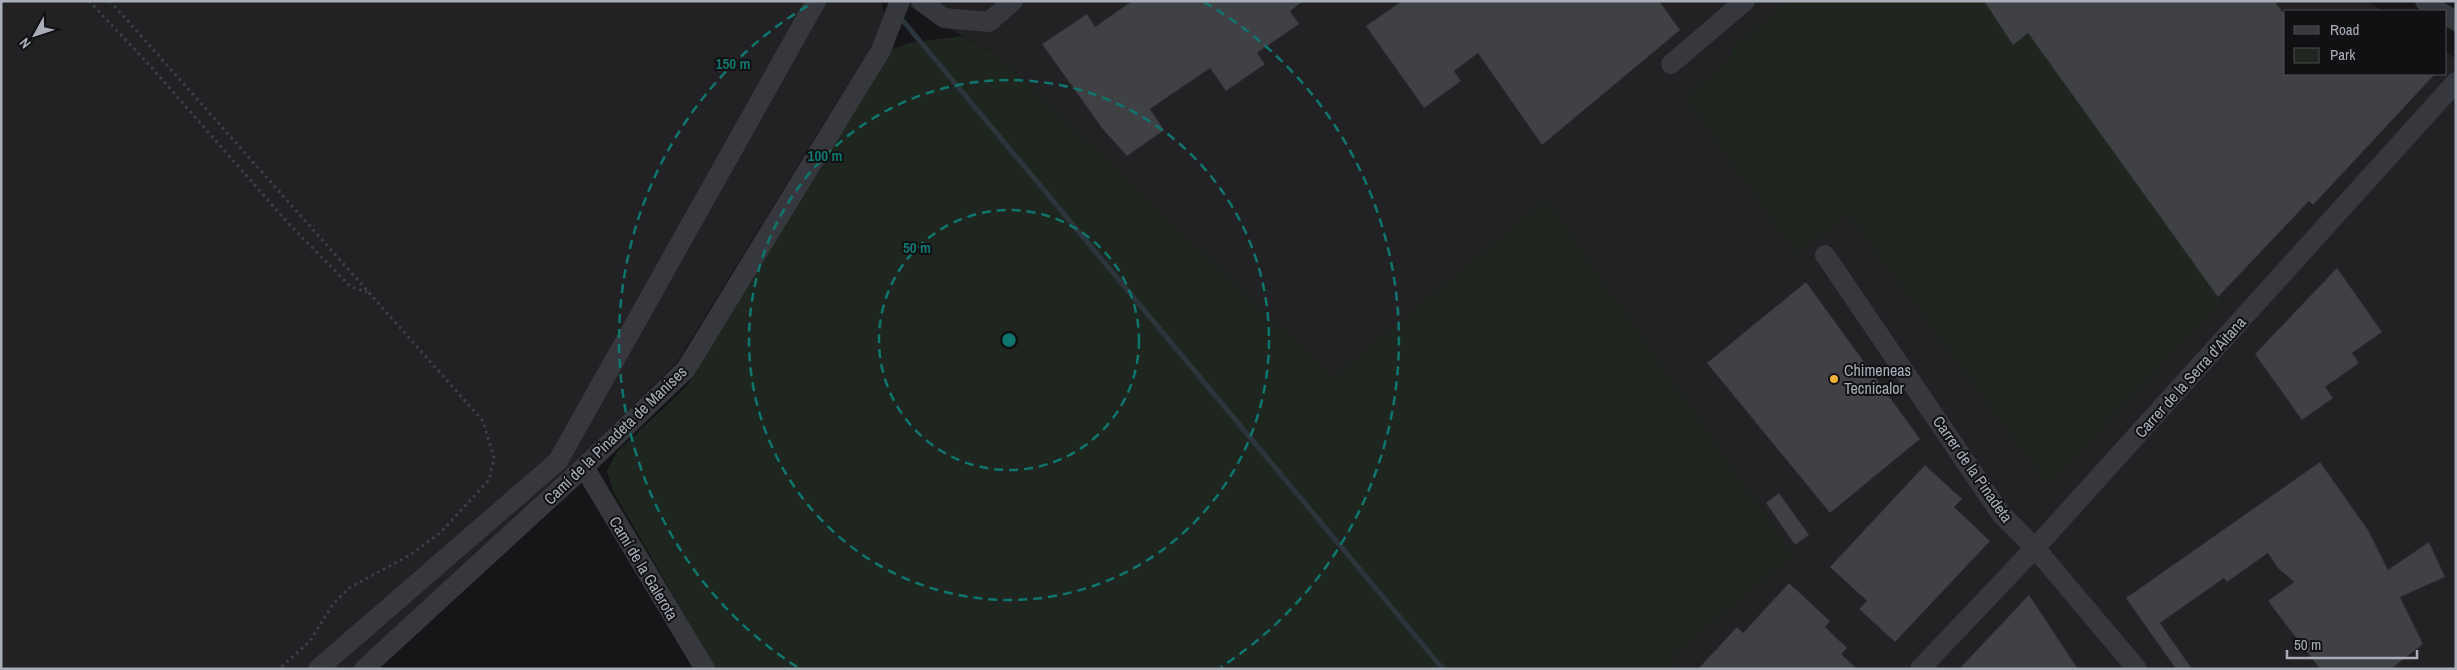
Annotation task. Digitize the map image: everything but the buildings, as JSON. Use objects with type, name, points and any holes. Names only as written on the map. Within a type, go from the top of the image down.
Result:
[{"type":"street","points":[[318,669],[558,461],[816,1]]},
{"type":"street","name":"Camí de la Pinadeta de Manises","points":[[364,669],[584,467],[686,369],[881,50],[900,1]]},
{"type":"street","points":[[921,1],[944,18],[989,22],[1013,1]]},
{"type":"street","points":[[1671,64],[1745,1]]},
{"type":"street","points":[[2425,1],[2438,10]]},
{"type":"street","name":"Carrer de la Serra d'Aitana","points":[[1920,669],[2035,548],[2456,82]]},
{"type":"street","name":"Carrer de la Pinadeta","points":[[1826,255],[2001,514],[2035,548],[2137,669]]},
{"type":"street","name":"Camí de la Galerota","points":[[584,467],[639,562],[699,656],[705,669]]},
{"type":"path","points":[[89,1],[152,68],[288,223],[351,287],[369,293]]},
{"type":"path","points":[[110,1],[483,421],[494,458],[488,480],[441,532],[410,555],[348,588],[333,604],[310,641],[279,669]]},
{"type":"shaded area","points":[[1,1],[881,1],[884,14],[878,35],[677,362],[553,483],[353,669],[1,669]]},
{"type":"shaded area","points":[[900,1],[1789,1],[1731,49],[1734,56],[1686,97],[1796,253],[1849,215],[2048,485],[2222,300],[2028,33],[2013,45],[1984,1],[2367,1],[2381,10],[2284,10],[2284,75],[2447,75],[2447,53],[2456,59],[2456,669],[1676,669],[1668,661],[1545,200],[1333,377],[997,55]]},
{"type":"green space","points":[[1789,1],[1984,1],[2013,45],[2028,33],[2223,300],[2048,485],[1849,215],[1796,253],[1685,97],[1734,56],[1731,49]]},
{"type":"green space","points":[[962,36],[997,55],[1333,377],[1546,199],[1793,555],[1668,660],[1676,669],[716,669],[613,491],[607,471],[617,452],[686,387],[889,50],[909,43]]},
{"type":"waterway","points":[[899,16],[1443,669]]},
{"type":"place","name":"Chimeneas Tecnicalor","points":[[1834,379]]}]
